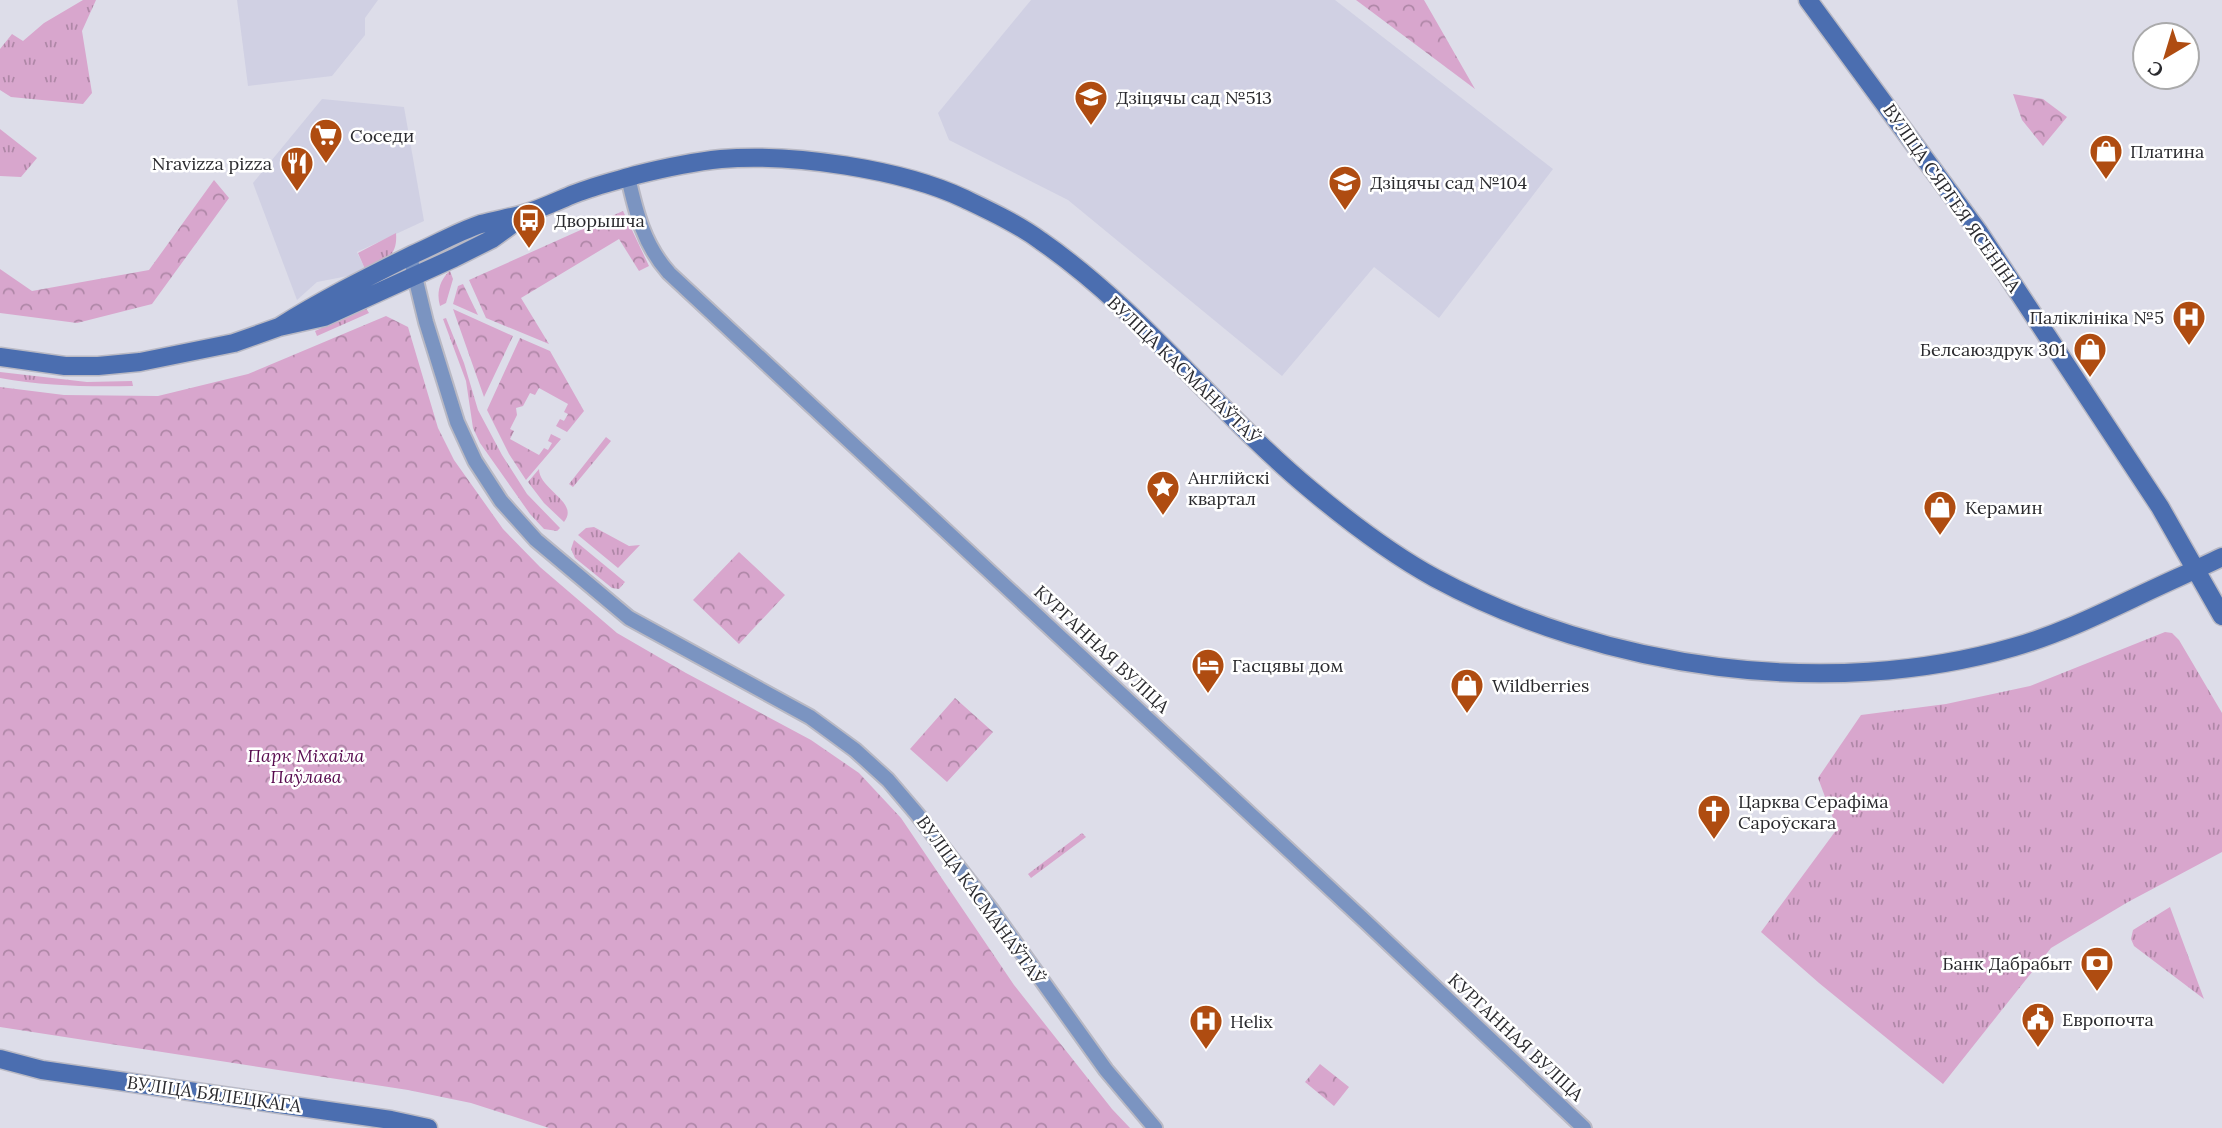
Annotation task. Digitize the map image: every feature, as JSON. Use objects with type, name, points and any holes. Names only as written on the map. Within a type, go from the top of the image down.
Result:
[{"type":"street","name":"ВУЛІЦА СЯРГЕЯ ЯСЕНІНА","points":[[1808,0],[1978,231],[2160,507],[2222,616]]},
{"type":"street","name":"ВУЛІЦА КАСМАНАЎТАЎ","points":[[279,327],[319,302],[482,224],[527,214],[580,192],[628,177],[678,165],[725,159],[781,159],[833,165],[886,174],[959,196],[1039,239],[1133,317],[1264,449],[1314,493],[1391,549],[1434,577],[1488,603],[1618,649],[1680,662],[1778,673],[1867,672],[1939,663],[2011,648],[2048,636],[2222,557]]},
{"type":"street","name":"КУРГАННАЯ ВУЛІЦА","points":[[628,177],[645,239],[669,272],[1584,1128]]},
{"type":"street","name":"ВУЛІЦА КАСМАНАЎТАЎ","points":[[0,357],[65,366],[98,366],[140,362],[234,343],[279,327],[324,317],[492,239],[527,214]]},
{"type":"street","points":[[411,256],[416,276]]},
{"type":"street","name":"ВУЛІЦА КАСМАНАЎТАЎ","points":[[416,276],[426,322],[457,422],[475,461],[518,520],[552,554],[629,618],[810,717],[855,750],[888,780],[990,908],[1106,1070],[1155,1128]]},
{"type":"street","name":"ВУЛІЦА БЯЛЕЦКАГА","points":[[0,1059],[42,1070],[391,1120],[428,1128]]},
{"type":"shaded area","points":[[237,0],[378,0],[365,18],[365,35],[332,76],[248,86]]},
{"type":"shaded area","points":[[1031,0],[1335,0],[1553,169],[1439,318],[1374,267],[1282,376],[1068,200],[949,140],[938,113]]},
{"type":"shaded area","points":[[322,99],[404,107],[424,221],[357,252],[365,269],[353,275],[317,282],[297,300],[253,183]]},
{"type":"green space","points":[[83,0],[96,0],[82,31],[92,93],[83,104],[11,97],[0,90],[0,49],[12,34],[23,41],[44,23]]},
{"type":"green space","points":[[1356,0],[1424,0],[1475,89]]},
{"type":"green space","points":[[2013,94],[2043,99],[2067,117],[2043,146],[2022,120]]},
{"type":"green space","points":[[0,129],[37,158],[21,177],[0,176]]},
{"type":"green space","points":[[214,180],[229,198],[152,304],[77,323],[0,313],[0,269],[32,291],[149,270]]},
{"type":"green space","points":[[623,211],[649,266],[639,271],[619,239],[521,298],[549,344],[486,318],[469,280]]},
{"type":"green space","points":[[396,233],[392,253],[365,269],[358,253]]},
{"type":"green space","points":[[450,271],[453,279],[446,303],[440,306],[440,287]]},
{"type":"green space","points":[[463,284],[478,315],[453,304],[458,286]]},
{"type":"green space","points":[[366,308],[369,313],[317,336],[315,331]]},
{"type":"green space","points":[[453,309],[513,336],[484,397]]},
{"type":"green space","name":"Парк Міхаіла Паўлава","points":[[386,316],[408,327],[438,428],[454,460],[503,529],[540,567],[617,633],[811,740],[859,773],[901,818],[1014,985],[1130,1128],[549,1128],[471,1103],[408,1090],[0,1027],[0,387],[64,395],[158,396],[248,374]]},
{"type":"green space","points":[[446,318],[464,363],[478,410],[527,494],[560,528],[557,531],[544,529],[530,514],[480,443],[473,428],[466,381],[443,319]]},
{"type":"green space","points":[[520,338],[550,351],[584,411],[567,432],[556,426],[560,419],[564,421],[568,414],[564,412],[568,404],[539,388],[535,395],[530,393],[523,406],[516,408],[517,415],[510,429],[514,431],[510,439],[539,455],[544,448],[548,450],[552,443],[548,441],[551,434],[561,439],[526,480],[509,454],[487,410]]},
{"type":"green space","points":[[0,372],[87,382],[132,381],[133,386],[33,383],[0,378]]},
{"type":"green space","points":[[606,437],[611,441],[573,487],[569,484]]},
{"type":"green space","points":[[539,469],[545,483],[567,508],[568,515],[564,522],[544,503],[528,482]]},
{"type":"green space","points":[[594,527],[629,546],[640,545],[618,568],[578,535],[586,528]]},
{"type":"green space","points":[[574,540],[625,582],[619,589],[612,588],[575,558],[571,549]]},
{"type":"green space","points":[[739,552],[785,595],[739,644],[693,600]]},
{"type":"green space","points":[[2165,632],[2172,633],[2179,640],[2222,713],[2222,852],[2128,902],[2051,948],[1943,1084],[1761,932],[1837,829],[1818,778],[1861,715],[1946,704],[2030,686]]},
{"type":"green space","points":[[955,698],[993,732],[947,782],[910,749]]},
{"type":"green space","points":[[1082,833],[1086,837],[1031,878],[1028,874]]},
{"type":"green space","points":[[2170,907],[2204,999],[2134,946],[2131,939],[2133,930]]},
{"type":"green space","points":[[1320,1064],[1349,1087],[1334,1106],[1305,1082]]},
{"type":"place","name":"Дзіцячы сад №513","points":[[1091,127]]},
{"type":"place","name":"Соседи","points":[[326,165]]},
{"type":"place","name":"Платина","points":[[2106,181]]},
{"type":"place","name":"Nravizza pizza","points":[[297,193]]},
{"type":"place","name":"Дзіцячы сад №104","points":[[1345,212]]},
{"type":"place","name":"Дворышча","points":[[529,250]]},
{"type":"place","name":"Паліклініка №5","points":[[2189,347]]},
{"type":"place","name":"Белсаюздрук 301","points":[[2090,379]]},
{"type":"place","name":"Англійскі квартал","points":[[1163,517]]},
{"type":"place","name":"Керамин","points":[[1940,537]]},
{"type":"place","name":"Гасцявы дом","points":[[1208,695]]},
{"type":"place","name":"Wildberries","points":[[1467,715]]},
{"type":"place","name":"Царква Серафіма Сароўскага","points":[[1714,841]]},
{"type":"place","name":"Банк Дабрабыт","points":[[2097,993]]},
{"type":"place","name":"Европочта","points":[[2038,1049]]},
{"type":"place","name":"Helix","points":[[1206,1051]]}]
